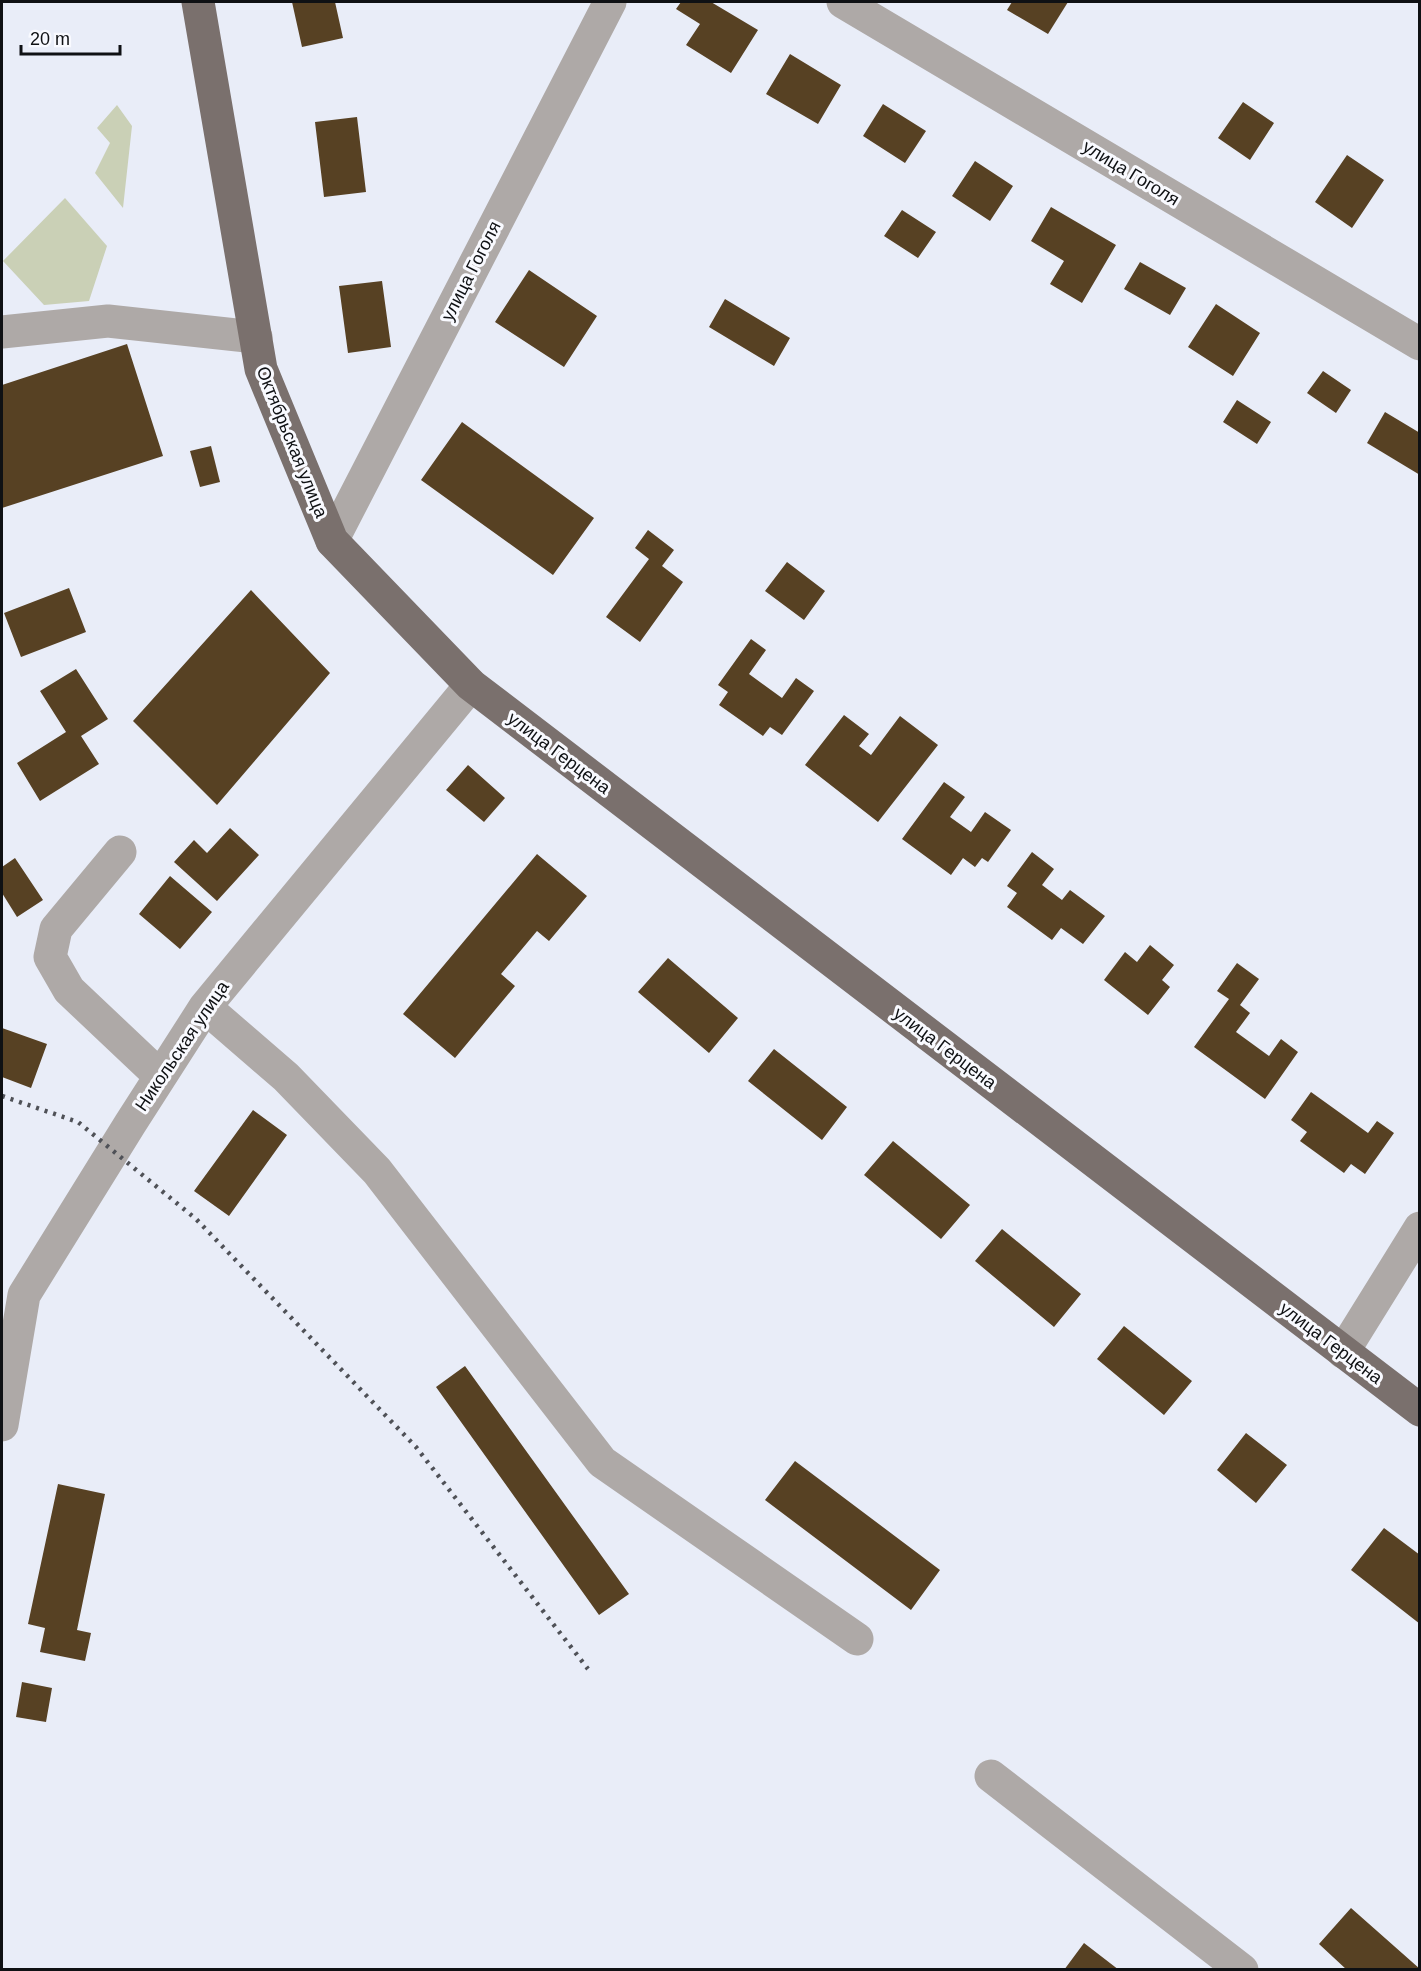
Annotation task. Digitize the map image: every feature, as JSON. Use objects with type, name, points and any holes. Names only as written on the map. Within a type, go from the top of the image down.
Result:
[{"type":"main road","name":"Октябрьская улица","points":[[198,2],[261,369],[332,541],[471,686]]},
{"type":"main road","name":"улица Герцена","points":[[471,686],[1419,1410]]},
{"type":"street","name":"улица Гоголя","points":[[332,541],[610,2]]},
{"type":"street","name":"улица Гоголя","points":[[843,2],[1419,344]]},
{"type":"street","points":[[2,332],[108,321],[256,337]]},
{"type":"street","name":"Никольская улица","points":[[2,1425],[24,1295],[160,1076],[205,1007],[471,686]]},
{"type":"street","points":[[120,852],[56,929],[50,957],[69,990],[160,1076]]},
{"type":"street","points":[[205,1007],[286,1077],[377,1171],[603,1462],[857,1639]]},
{"type":"street","points":[[1343,1352],[1419,1228]]},
{"type":"street","points":[[991,1776],[1242,1970]]},
{"type":"green space","points":[[117,105],[132,126],[123,208],[95,173],[110,143],[97,128]]},
{"type":"green space","points":[[65,198],[107,246],[89,301],[44,305],[3,261]]},
{"type":"building","points":[[292,2],[335,2],[343,38],[302,47]]},
{"type":"building","points":[[681,2],[711,2],[758,30],[731,73],[686,45],[700,24],[676,9]]},
{"type":"building","points":[[1012,2],[1068,2],[1048,34],[1007,10]]},
{"type":"building","points":[[790,54],[841,85],[818,124],[766,94]]},
{"type":"building","points":[[1243,102],[1274,123],[1250,160],[1218,138]]},
{"type":"building","points":[[883,104],[926,131],[905,163],[863,136]]},
{"type":"building","points":[[357,117],[366,192],[324,197],[315,122]]},
{"type":"building","points":[[1347,155],[1384,180],[1352,228],[1315,202]]},
{"type":"building","points":[[975,161],[1013,186],[990,221],[952,196]]},
{"type":"building","points":[[1051,207],[1116,245],[1082,303],[1050,284],[1064,261],[1031,241]]},
{"type":"building","points":[[902,210],[936,232],[918,258],[884,236]]},
{"type":"building","points":[[1140,262],[1186,288],[1170,315],[1124,289]]},
{"type":"building","points":[[529,270],[597,316],[564,367],[495,322]]},
{"type":"building","points":[[382,281],[391,347],[348,353],[339,286]]},
{"type":"building","points":[[725,299],[790,338],[774,366],[709,327]]},
{"type":"building","points":[[1216,304],[1260,333],[1233,376],[1188,347]]},
{"type":"building","points":[[127,344],[163,456],[2,508],[2,385]]},
{"type":"building","points":[[1323,371],[1351,390],[1336,413],[1307,393]]},
{"type":"building","points":[[1237,400],[1271,422],[1257,444],[1223,422]]},
{"type":"building","points":[[1385,412],[1420,433],[1420,475],[1367,443]]},
{"type":"building","points":[[462,422],[594,518],[553,575],[421,480]]},
{"type":"building","points":[[211,446],[220,482],[200,487],[190,451]]},
{"type":"building","points":[[648,530],[674,550],[662,566],[683,582],[640,642],[606,617],[649,559],[635,548]]},
{"type":"building","points":[[787,562],[825,591],[804,620],[765,591]]},
{"type":"building","points":[[69,588],[86,632],[21,657],[4,613]]},
{"type":"building","points":[[251,590],[330,673],[217,805],[133,721]]},
{"type":"building","points":[[751,639],[766,650],[749,674],[782,698],[796,678],[814,691],[782,735],[770,727],[763,736],[719,705],[728,692],[718,685]]},
{"type":"building","points":[[76,669],[108,719],[81,736],[99,764],[40,801],[17,763],[66,732],[40,691]]},
{"type":"building","points":[[844,715],[869,734],[859,746],[871,755],[900,716],[938,745],[878,822],[805,765]]},
{"type":"building","points":[[468,765],[505,798],[484,822],[446,790]]},
{"type":"building","points":[[944,782],[965,797],[950,817],[971,832],[985,812],[1011,830],[988,862],[982,858],[975,867],[963,858],[951,875],[902,839]]},
{"type":"building","points":[[230,828],[259,855],[217,901],[174,862],[194,840],[207,853]]},
{"type":"building","points":[[1032,852],[1054,869],[1042,885],[1062,900],[1070,890],[1105,916],[1083,944],[1061,928],[1052,940],[1007,907],[1017,893],[1007,886]]},
{"type":"building","points":[[537,854],[587,896],[549,941],[537,931],[501,974],[515,986],[455,1058],[403,1014]]},
{"type":"building","points":[[15,858],[43,900],[17,917],[2,893],[2,867]]},
{"type":"building","points":[[170,876],[212,912],[180,949],[139,914]]},
{"type":"building","points":[[1150,945],[1174,965],[1162,980],[1170,987],[1148,1015],[1104,980],[1125,952],[1137,962]]},
{"type":"building","points":[[668,958],[738,1018],[709,1053],[638,992]]},
{"type":"building","points":[[1237,963],[1259,979],[1240,1005],[1250,1013],[1236,1032],[1269,1056],[1281,1039],[1298,1052],[1265,1099],[1194,1047],[1229,999],[1217,991]]},
{"type":"building","points":[[2,1028],[47,1044],[31,1088],[2,1077]]},
{"type":"building","points":[[774,1049],[847,1107],[822,1140],[748,1081]]},
{"type":"building","points":[[1311,1092],[1368,1133],[1377,1121],[1394,1133],[1365,1174],[1351,1164],[1344,1173],[1300,1141],[1307,1132],[1291,1120]]},
{"type":"building","points":[[253,1110],[287,1135],[229,1216],[194,1191]]},
{"type":"building","points":[[893,1141],[970,1205],[941,1239],[864,1175]]},
{"type":"building","points":[[1002,1229],[1081,1294],[1054,1327],[975,1261]]},
{"type":"building","points":[[1124,1326],[1192,1381],[1164,1415],[1097,1359]]},
{"type":"building","points":[[465,1366],[629,1594],[599,1615],[436,1387]]},
{"type":"building","points":[[1246,1433],[1287,1465],[1256,1503],[1217,1470]]},
{"type":"building","points":[[795,1461],[940,1570],[911,1610],[765,1500]]},
{"type":"building","points":[[58,1484],[105,1494],[77,1630],[91,1633],[85,1661],[40,1652],[45,1628],[28,1624]]},
{"type":"building","points":[[1384,1528],[1420,1555],[1420,1624],[1351,1570]]},
{"type":"building","points":[[22,1682],[52,1688],[46,1722],[16,1717]]},
{"type":"building","points":[[1351,1908],[1420,1970],[1347,1970],[1319,1944]]},
{"type":"building","points":[[1084,1943],[1119,1970],[1064,1970]]},
{"type":"railway","points":[[2,1096],[78,1122],[196,1219],[416,1447],[588,1669]]}]
